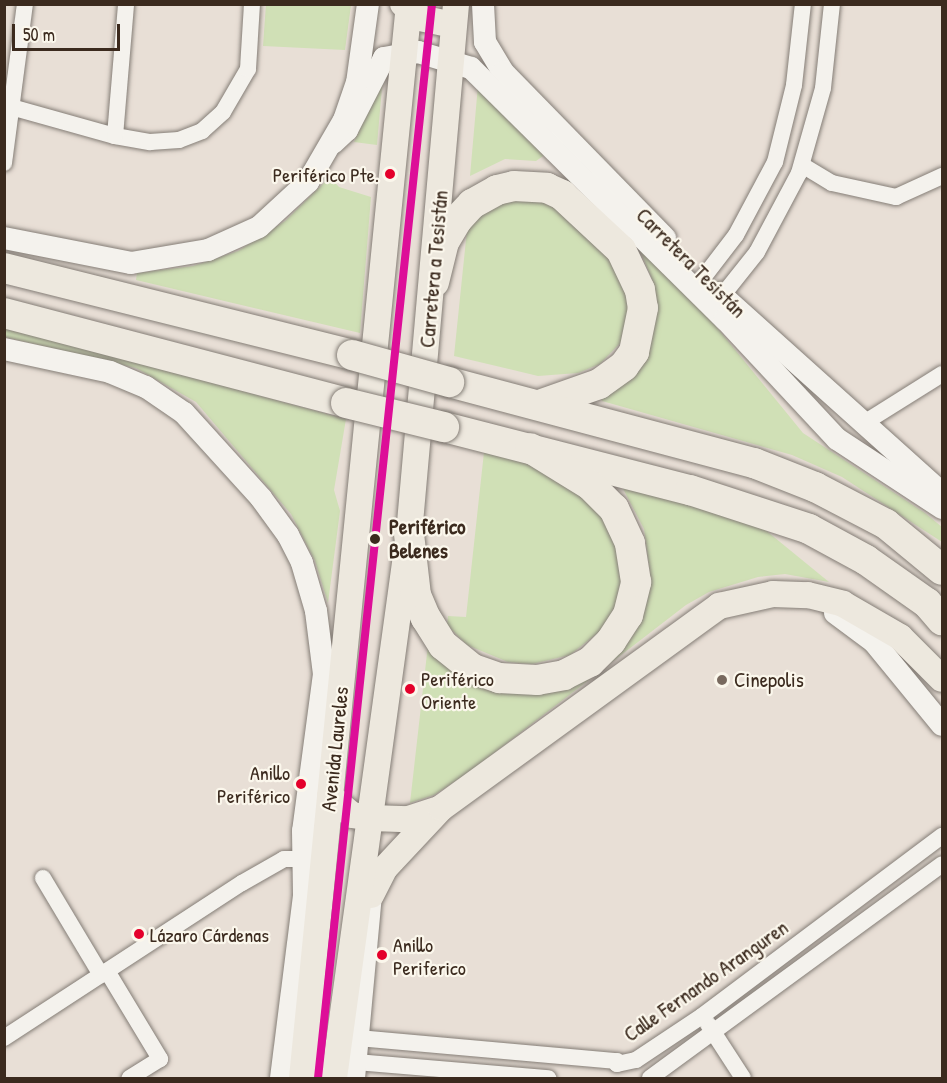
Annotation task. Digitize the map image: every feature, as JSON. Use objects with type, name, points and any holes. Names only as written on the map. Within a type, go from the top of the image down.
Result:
[{"type":"highway","points":[[434,282],[444,242],[459,219],[472,204],[497,190],[514,186],[547,188],[562,195],[621,250],[640,290],[643,308],[634,352],[624,366],[599,384],[542,404]]},
{"type":"highway","points":[[4,268],[542,404],[754,463],[815,487],[886,524],[942,570]]},
{"type":"highway","points":[[4,314],[357,411],[444,427],[749,506],[809,529],[866,560],[927,603],[942,620]]},
{"type":"highway","points":[[409,534],[416,595],[426,618],[443,645],[473,669],[499,678],[537,680],[564,675],[590,662],[611,641],[628,615],[636,582],[630,543],[614,509],[590,485],[530,448]]},
{"type":"main road","points":[[4,238],[131,263],[177,258],[234,240],[283,209],[308,182],[333,143],[357,83],[368,4]]},
{"type":"main road","name":"Carretera Tesistán","points":[[483,4],[485,42],[503,72],[722,296],[942,493]]},
{"type":"main road","points":[[357,411],[407,7],[438,24],[454,15]]},
{"type":"main road","name":"Carretera a Tesistán","points":[[409,534],[434,282],[454,15]]},
{"type":"main road","points":[[333,143],[347,130],[384,58],[403,52],[451,60],[471,68],[725,319],[837,439],[942,508]]},
{"type":"main road","name":"Avenida Laureles","points":[[4,349],[110,372],[146,387],[184,413],[236,468],[288,535],[302,563],[316,612],[324,674],[303,831],[304,896],[281,1078]]},
{"type":"main road","name":"Avenida Laureles","points":[[302,1078],[352,574],[357,411]]},
{"type":"main road","name":"Avenida Laureles","points":[[334,1078],[409,534]]},
{"type":"main road","points":[[324,674],[352,574]]},
{"type":"main road","points":[[371,895],[397,854],[441,808],[701,616],[719,606],[756,596],[808,595],[859,611],[900,637],[942,679]]},
{"type":"main road","points":[[756,596],[806,601],[849,620],[891,661],[942,725]]},
{"type":"main road","points":[[330,796],[352,815],[371,818],[408,819],[441,808]]},
{"type":"main road","name":"Avenida Laureles","points":[[355,1070],[377,836],[371,818]]},
{"type":"street","points":[[4,163],[8,106],[24,4]]},
{"type":"street","points":[[115,136],[126,4]]},
{"type":"street","points":[[8,106],[115,136],[150,142],[179,140],[202,130],[223,112],[248,69],[252,4]]},
{"type":"street","points":[[704,278],[736,235],[775,162],[794,85],[803,4]]},
{"type":"street","points":[[722,296],[757,252],[784,206],[802,165],[823,88],[832,4]]},
{"type":"street","points":[[802,165],[832,183],[896,197],[942,176]]},
{"type":"street","points":[[864,423],[942,374]]},
{"type":"street","name":"Calle Fernando Aranguren","points":[[358,1038],[617,1061],[617,1064],[636,1060],[702,1016],[942,836]]},
{"type":"street","points":[[4,1038],[284,859],[304,859]]},
{"type":"street","points":[[650,1078],[714,1034],[942,864]]},
{"type":"street","points":[[43,878],[160,1059],[130,1078]]},
{"type":"street","points":[[858,899],[871,917]]},
{"type":"street","points":[[702,1016],[743,1078]]},
{"type":"street","points":[[616,1078],[617,1061]]},
{"type":"street","points":[[355,1070],[548,1078]]},
{"type":"green space","points":[[266,4],[351,5],[345,50],[263,46]]},
{"type":"green space","points":[[383,76],[377,145],[354,142]]},
{"type":"green space","points":[[478,85],[546,154],[536,161],[505,159],[470,176]]},
{"type":"green space","points":[[330,177],[339,187],[371,197],[360,333],[136,280],[137,273],[193,266],[238,251],[285,221]]},
{"type":"green space","points":[[515,197],[551,199],[618,256],[633,299],[625,338],[600,364],[578,373],[538,376],[454,356],[467,230],[482,213]]},
{"type":"green space","points":[[639,248],[710,319],[803,433],[925,513],[942,527],[942,542],[842,477],[792,455],[602,401],[600,394],[656,303],[654,284]]},
{"type":"green space","points":[[5,327],[346,419],[334,490],[340,511],[328,603],[315,561],[291,514],[196,402],[136,368],[5,337]]},
{"type":"green space","points":[[484,452],[528,464],[600,501],[625,569],[615,609],[604,628],[570,655],[532,664],[508,662],[467,645],[447,625],[448,616],[466,617]]},
{"type":"green space","points":[[618,479],[753,520],[829,582],[785,574],[758,577],[709,592],[686,605],[468,773],[434,795],[410,803],[429,636],[548,686],[645,597],[650,573],[644,529]]},
{"type":"transit line","points":[[318,1078],[432,4]]},
{"type":"place","name":"Periférico Pte.","points":[[390,174]]},
{"type":"place","name":"Periférico Belenes","points":[[375,539]]},
{"type":"place","name":"Cinepolis","points":[[722,680]]},
{"type":"place","name":"Periférico Oriente","points":[[410,689]]},
{"type":"place","name":"Anillo Periférico","points":[[301,784]]},
{"type":"place","name":"Lázaro Cárdenas","points":[[139,934]]},
{"type":"place","name":"Anillo Periferico","points":[[382,955]]}]
